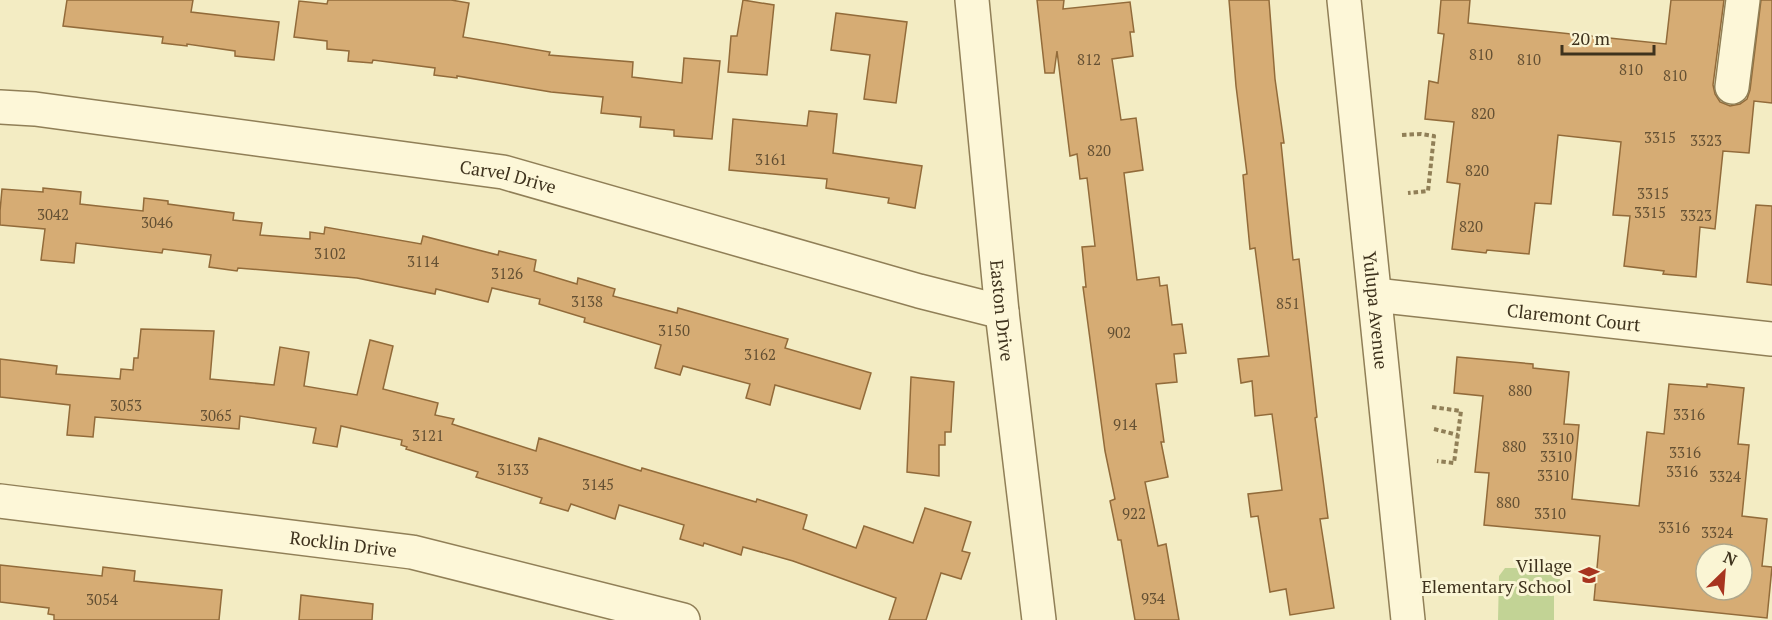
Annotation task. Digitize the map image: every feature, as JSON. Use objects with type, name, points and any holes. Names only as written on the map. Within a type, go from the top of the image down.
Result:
[{"type":"street","name":"Easton Drive","points":[[972,0],[1002,312],[1039,620]]},
{"type":"street","name":"Yulupa Avenue","points":[[1344,0],[1408,620]]},
{"type":"street","points":[[1732,87],[1743,0]]},
{"type":"street","name":"Carvel Drive","points":[[0,107],[58,112],[503,172],[919,291],[1002,312]]},
{"type":"street","name":"Claremont Court","points":[[1375,295],[1772,339]]},
{"type":"street","name":"Rocklin Drive","points":[[0,501],[412,552],[683,620]]},
{"type":"path","points":[[1402,135],[1434,136],[1428,191],[1408,193]]},
{"type":"path","points":[[1431,406],[1461,411],[1454,463],[1437,461]]},
{"type":"path","points":[[1434,429],[1458,435]]},
{"type":"green space","points":[[1505,568],[1545,568],[1561,577],[1558,586],[1554,587],[1554,620],[1498,620],[1499,576]]},
{"type":"building","points":[[67,0],[193,0],[191,12],[279,22],[274,60],[235,56],[235,51],[162,43],[163,37],[63,26]]},
{"type":"building","points":[[328,0],[451,0],[469,3],[463,37],[550,52],[549,55],[633,62],[632,77],[682,83],[684,58],[720,61],[712,139],[674,136],[674,130],[640,127],[641,117],[601,113],[603,97],[551,92],[457,76],[457,78],[434,75],[435,68],[373,60],[372,63],[348,61],[349,51],[327,49],[327,41],[294,37],[299,1],[327,4]]},
{"type":"building","points":[[743,0],[774,5],[767,75],[728,72],[731,36],[737,36]]},
{"type":"building","points":[[1037,0],[1064,0],[1063,9],[1130,2],[1134,32],[1130,32],[1133,56],[1112,59],[1121,120],[1136,118],[1143,170],[1124,173],[1137,280],[1159,277],[1160,286],[1167,285],[1172,325],[1182,324],[1186,353],[1174,354],[1177,382],[1156,384],[1164,442],[1161,442],[1168,477],[1145,482],[1158,546],[1166,544],[1179,620],[1135,620],[1121,540],[1118,540],[1110,501],[1115,499],[1105,451],[1083,287],[1086,287],[1082,247],[1095,246],[1087,178],[1080,179],[1077,154],[1070,156],[1057,51],[1054,73],[1045,73]]},
{"type":"building","points":[[1229,0],[1269,0],[1293,260],[1299,259],[1328,518],[1320,519],[1334,608],[1290,615],[1286,589],[1270,592],[1258,516],[1251,517],[1248,494],[1282,490],[1272,414],[1255,416],[1252,381],[1241,383],[1238,359],[1269,356],[1255,248],[1250,249],[1243,175],[1247,174],[1236,86]]},
{"type":"building","points":[[1441,0],[1470,0],[1468,23],[1666,44],[1671,0],[1724,0],[1713,85],[1720,102],[1730,106],[1740,104],[1747,99],[1761,0],[1772,0],[1772,103],[1754,101],[1749,153],[1723,151],[1715,229],[1700,227],[1696,277],[1663,274],[1664,271],[1624,266],[1630,216],[1613,215],[1621,142],[1558,135],[1551,204],[1535,203],[1529,254],[1452,249],[1460,184],[1447,182],[1454,122],[1425,119],[1429,81],[1438,83],[1444,34],[1438,33]]},
{"type":"building","points":[[836,13],[907,22],[896,103],[864,99],[870,55],[831,50]]},
{"type":"building","points":[[809,111],[837,114],[833,153],[922,166],[915,208],[888,203],[889,198],[826,188],[827,179],[729,170],[733,119],[807,126]]},
{"type":"building","points":[[43,188],[81,192],[80,204],[143,211],[144,198],[168,201],[168,204],[234,213],[233,220],[262,223],[260,235],[310,239],[310,232],[324,234],[325,227],[421,244],[423,236],[498,255],[499,251],[536,260],[534,271],[577,284],[578,278],[615,289],[613,296],[677,313],[678,308],[788,339],[785,348],[871,373],[860,409],[775,385],[770,405],[746,398],[750,384],[683,366],[680,375],[655,368],[661,345],[584,322],[585,318],[539,304],[540,299],[492,288],[488,302],[436,289],[435,294],[357,278],[238,268],[237,271],[209,267],[211,255],[163,249],[162,253],[76,243],[74,263],[41,260],[45,229],[0,225],[0,211],[2,189],[43,192]]},
{"type":"building","points":[[1756,205],[1772,206],[1772,285],[1747,282]]},
{"type":"building","points":[[141,329],[214,331],[210,379],[274,385],[280,347],[309,352],[304,386],[357,395],[370,340],[393,346],[383,389],[438,403],[435,415],[454,419],[452,424],[536,451],[539,438],[641,471],[642,468],[756,502],[757,499],[807,515],[803,529],[856,548],[864,526],[913,543],[925,508],[971,522],[962,551],[970,553],[961,579],[941,573],[926,620],[889,620],[896,598],[793,561],[743,547],[741,555],[704,543],[703,546],[680,539],[684,525],[619,505],[615,519],[571,504],[568,511],[540,503],[542,498],[476,477],[478,472],[406,449],[407,447],[401,445],[402,440],[341,426],[337,447],[313,443],[316,428],[240,416],[239,429],[95,417],[93,437],[67,435],[70,405],[0,397],[0,359],[57,366],[56,374],[120,379],[121,369],[133,370],[134,358],[138,358]]},
{"type":"building","points":[[1457,357],[1533,364],[1533,368],[1569,372],[1564,424],[1579,425],[1572,499],[1639,506],[1647,432],[1664,434],[1669,384],[1707,387],[1707,384],[1744,388],[1738,444],[1749,445],[1742,516],[1767,519],[1762,566],[1772,567],[1767,618],[1594,600],[1600,536],[1484,525],[1489,473],[1475,472],[1483,396],[1454,393]]},
{"type":"building","points":[[911,377],[954,382],[951,432],[945,432],[945,445],[939,445],[939,476],[907,472]]},
{"type":"building","points":[[0,565],[102,576],[103,567],[135,571],[134,581],[222,590],[219,620],[54,620],[54,615],[48,614],[49,608],[0,602]]},
{"type":"building","points":[[301,595],[373,604],[372,620],[299,620]]},
{"type":"place","name":"Village Elementary School","points":[[1589,575]]}]
